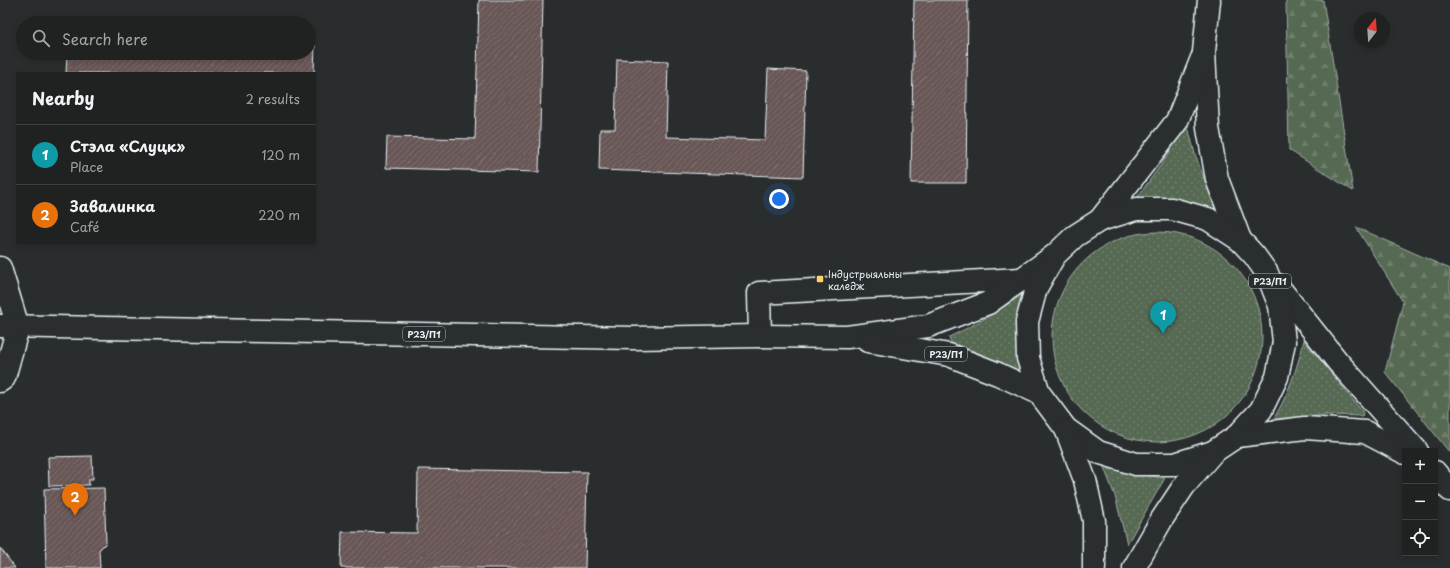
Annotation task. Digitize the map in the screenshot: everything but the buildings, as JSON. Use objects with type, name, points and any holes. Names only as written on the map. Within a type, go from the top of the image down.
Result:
[{"type":"main road","name":"Р23/П1","points":[[1209,0],[1204,52],[1208,128],[1217,179],[1240,240]]},
{"type":"main road","name":"Р23/П1","points":[[1100,220],[1177,121],[1204,52]]},
{"type":"main road","name":"Р23/П1","points":[[9,326],[633,338],[760,336],[847,337],[928,326],[988,303],[1054,256],[1075,236],[1100,220],[1136,209],[1172,209],[1208,220],[1240,240],[1254,255],[1338,362],[1414,448]]},
{"type":"main road","name":"Р23/П1","points":[[1054,256],[1036,288],[1027,322],[1028,358],[1039,393],[1066,430],[1098,452],[1136,464],[1175,464],[1213,452],[1237,436],[1261,410],[1277,377],[1284,342],[1280,306],[1267,273]]},
{"type":"main road","points":[[0,268],[9,326],[4,378],[0,380]]},
{"type":"main road","points":[[760,336],[760,293],[1021,279]]},
{"type":"main road","name":"Р23/П1","points":[[847,337],[949,355],[998,374],[1039,393]]},
{"type":"main road","name":"Р23/П1","points":[[1237,436],[1305,428],[1365,432],[1402,451]]},
{"type":"main road","points":[[1066,430],[1085,480],[1094,521],[1094,568]]},
{"type":"main road","points":[[1134,568],[1162,519],[1184,486],[1213,452]]},
{"type":"green space","points":[[1286,0],[1323,0],[1353,191],[1289,150]]},
{"type":"green space","points":[[1187,123],[1195,154],[1216,210],[1220,216],[1136,199],[1163,162]]},
{"type":"green space","points":[[1356,227],[1450,269],[1450,453],[1385,372],[1403,302]]},
{"type":"green space","points":[[1157,232],[1177,234],[1206,244],[1224,256],[1238,270],[1254,297],[1260,317],[1262,337],[1260,357],[1250,386],[1238,404],[1224,418],[1197,434],[1177,440],[1157,442],[1137,440],[1108,430],[1090,418],[1076,404],[1060,377],[1054,357],[1052,337],[1054,317],[1064,288],[1076,270],[1090,256],[1117,240],[1137,234]]},
{"type":"green space","points":[[1025,292],[1024,380],[990,358],[952,345],[949,337],[1007,305]]},
{"type":"green space","points":[[1304,340],[1362,411],[1363,415],[1328,415],[1273,420],[1292,382]]},
{"type":"green space","points":[[1103,465],[1130,473],[1165,478],[1127,544],[1115,496]]},
{"type":"place","name":"Індустрыяльны каледж","points":[[820,279]]},
{"type":"place","name":"Стэла «Слуцк»","points":[[1163,334]]},
{"type":"place","name":"Завалинка","points":[[75,516]]}]
